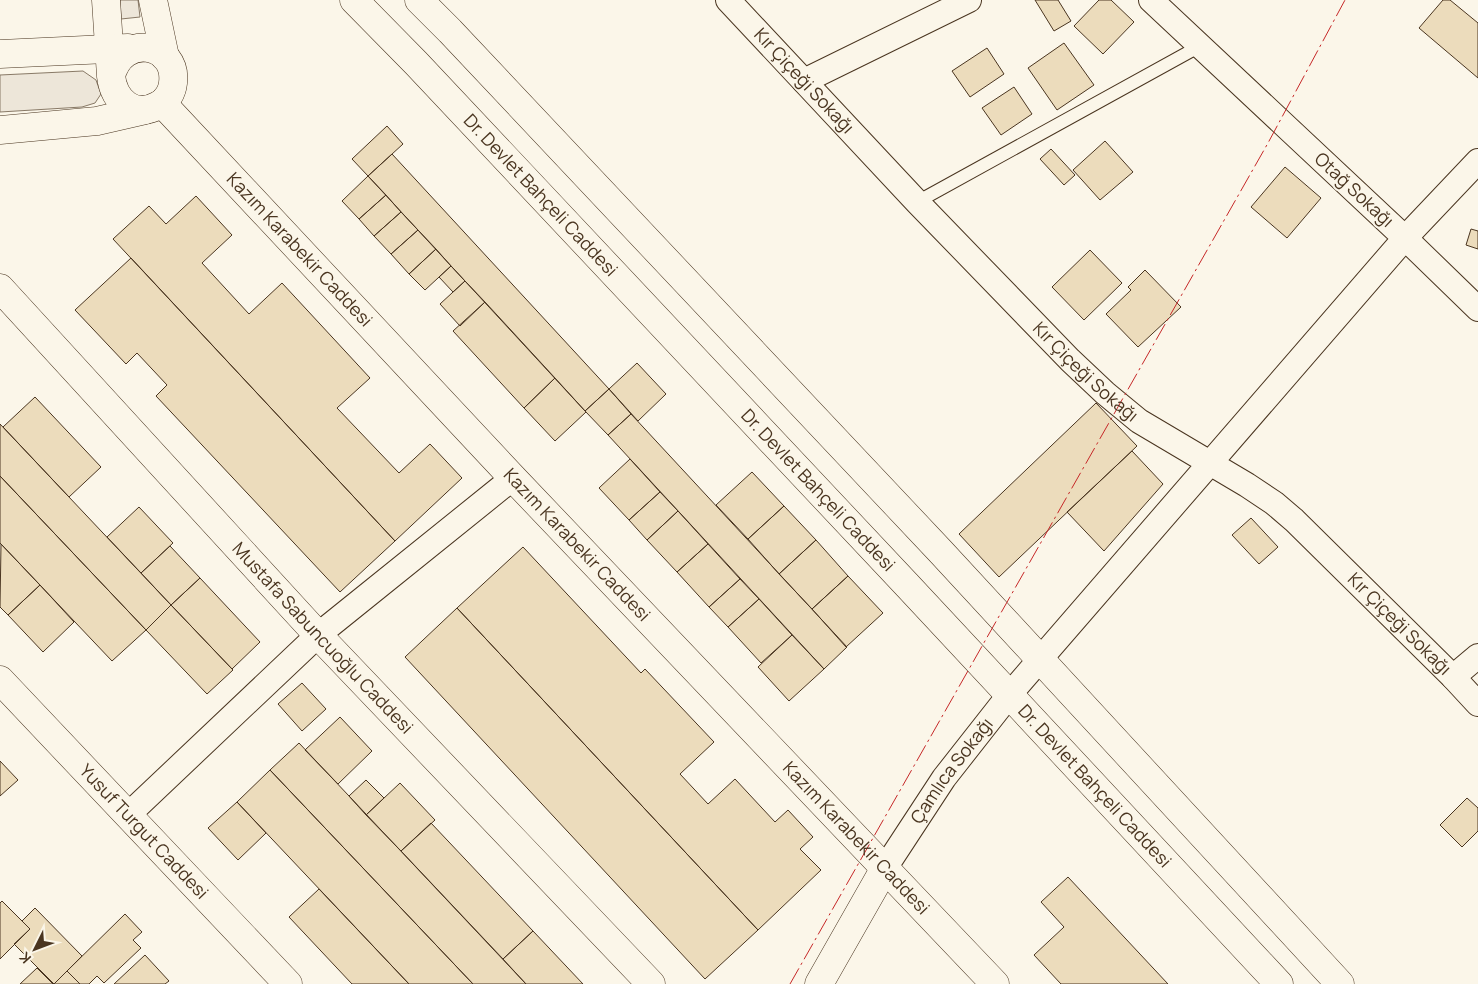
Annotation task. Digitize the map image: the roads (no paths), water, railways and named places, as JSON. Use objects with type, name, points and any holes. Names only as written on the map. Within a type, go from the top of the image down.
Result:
[{"type":"street","name":"Kazım Karabekir Caddesi","points":[[106,0],[114,91],[123,103],[137,110],[153,106],[512,478],[995,984]]},
{"type":"street","points":[[153,0],[165,58]]},
{"type":"street","name":"Dr. Devlet Bahçeli Caddesi","points":[[354,0],[416,63],[1010,694],[1279,984]]},
{"type":"street","points":[[419,0],[1040,658],[1340,984]]},
{"type":"street","name":"Kır Çiçeği Sokağı","points":[[728,0],[917,202],[1070,360],[1139,421],[1274,503],[1294,520],[1478,704]]},
{"type":"street","points":[[804,81],[969,0]]},
{"type":"street","name":"Otağ Sokağı","points":[[1151,0],[1405,238],[1209,464]]},
{"type":"street","points":[[112,76],[114,66],[119,57],[137,48]]},
{"type":"street","points":[[0,54],[152,49],[165,58],[171,66],[174,76],[169,96],[153,106],[97,121],[0,130]]},
{"type":"street","points":[[1478,161],[1405,238],[1478,309]]},
{"type":"street","name":"Mustafa Sabuncuoğlu Caddesi","points":[[0,288],[318,635],[651,984]]},
{"type":"street","name":"Çamlıca Sokağı","points":[[819,984],[885,868],[912,824],[944,778],[1040,658],[1209,464]]},
{"type":"street","points":[[128,814],[318,635],[512,478]]},
{"type":"street","points":[[1453,677],[1478,656]]},
{"type":"street","name":"Yusuf Turgut Caddesi","points":[[0,680],[288,984]]},
{"type":"lane","points":[[917,202],[1200,46]]}]
